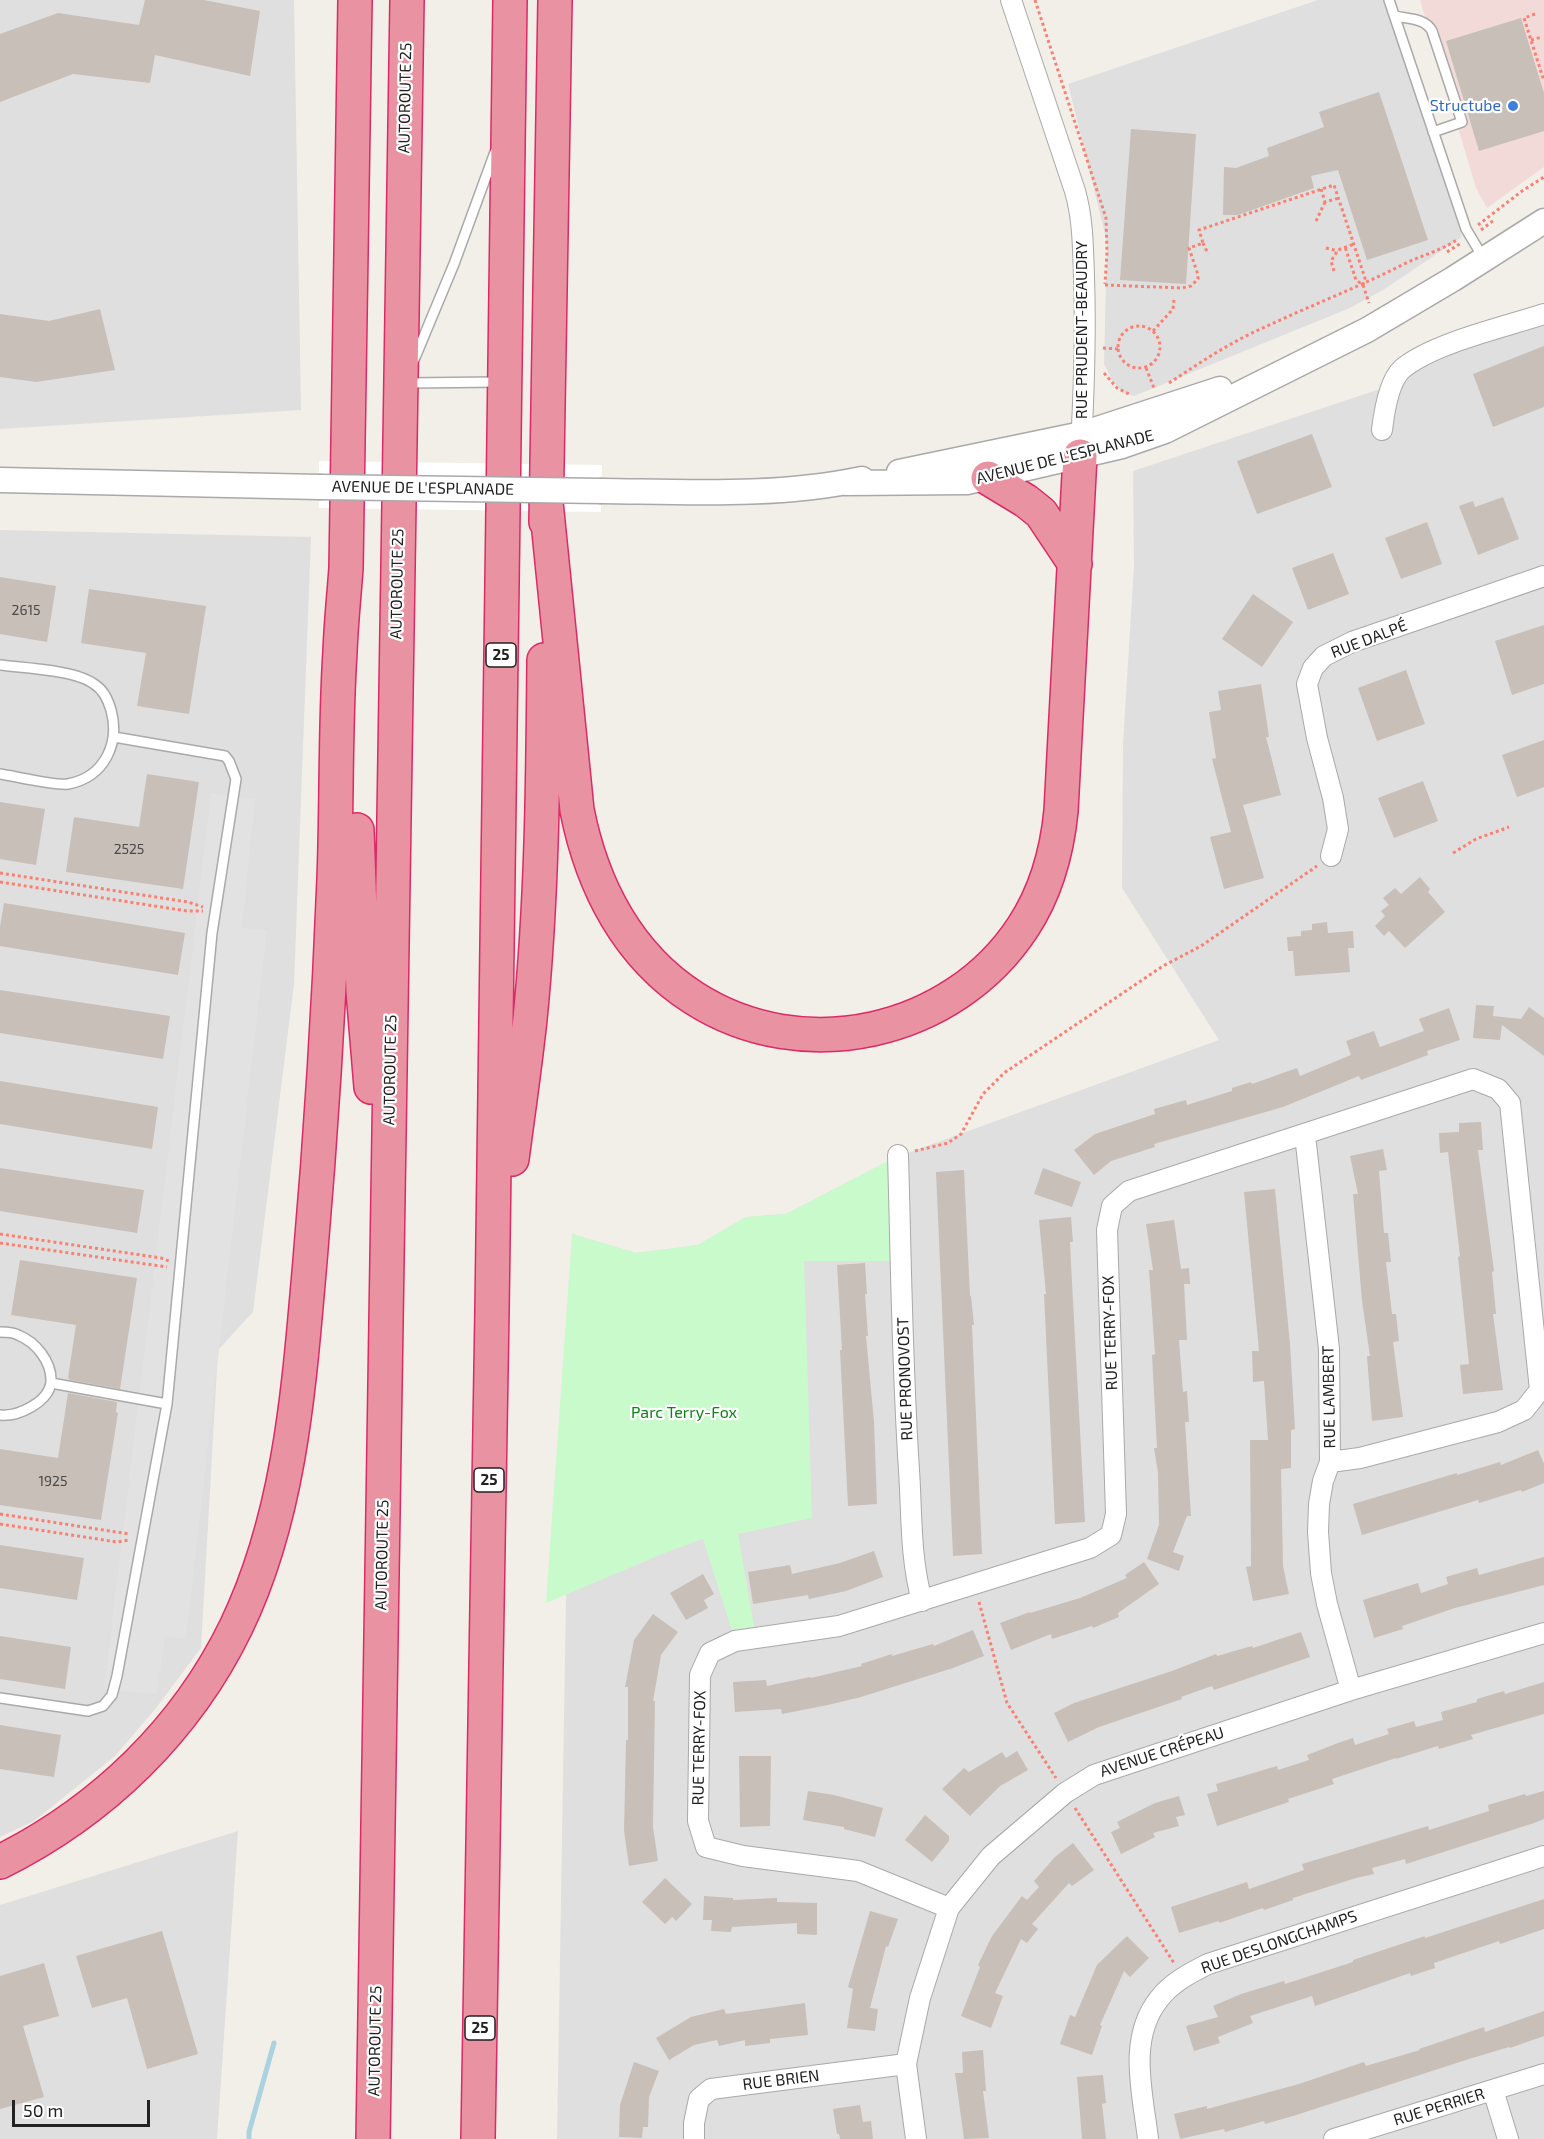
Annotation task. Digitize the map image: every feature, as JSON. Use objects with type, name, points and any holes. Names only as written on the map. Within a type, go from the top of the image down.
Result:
[{"type":"highway","points":[[0,1862],[43,1839],[90,1808],[134,1770],[172,1726],[210,1674],[233,1633],[258,1574],[275,1522],[285,1474],[297,1392],[313,1233],[330,986],[339,655],[346,568],[355,0]]},
{"type":"highway","name":"AUTOROUTE 25","points":[[372,2139],[407,0]]},
{"type":"highway","name":"25","points":[[478,2139],[510,0]]},
{"type":"highway","points":[[492,1310],[530,1020],[538,915],[543,772],[555,0]]},
{"type":"highway","points":[[546,502],[573,783],[585,844],[602,890],[618,921],[652,964],[676,985],[701,1003],[728,1016],[788,1033],[822,1035],[855,1033],[881,1028],[923,1014],[977,980],[998,959],[1023,927],[1045,883],[1059,825],[1081,445]]},
{"type":"highway","points":[[987,478],[1034,507],[1047,521],[1075,564]]},
{"type":"highway","points":[[346,568],[352,655],[363,991],[386,1265]]},
{"type":"street","name":"RUE PRUDENT-BEAUDRY","points":[[1011,0],[1075,191],[1080,216],[1085,318],[1081,445]]},
{"type":"street","name":"AVENUE DE L'ESPLANADE","points":[[0,480],[727,492],[846,483],[1081,445],[1122,446],[1165,431],[1366,330],[1544,221]]},
{"type":"street","points":[[1382,430],[1386,401],[1401,370],[1437,349],[1544,314]]},
{"type":"street","name":"AVENUE DE L'ESPLANADE","points":[[846,483],[967,482],[987,478],[1081,445]]},
{"type":"street","name":"RUE DALPÉ","points":[[1331,856],[1338,829],[1307,684],[1313,668],[1324,656],[1352,642],[1544,576]]},
{"type":"street","name":"RUE TERRY-FOX","points":[[949,1908],[858,1871],[743,1856],[706,1847],[698,1821],[700,1675],[710,1653],[735,1641],[839,1626],[1090,1548],[1110,1535],[1116,1514],[1107,1230],[1112,1206],[1129,1191],[1473,1079],[1498,1089],[1510,1103],[1540,1390],[1524,1410],[1498,1422],[1360,1458],[1330,1462]]},
{"type":"street","name":"RUE LAMBERT","points":[[1305,1135],[1329,1349],[1330,1462],[1323,1481],[1319,1504],[1318,1532],[1321,1573],[1327,1604],[1351,1690]]},
{"type":"street","name":"RUE PRONOVOST","points":[[898,1155],[906,1428],[914,1572],[922,1601]]},
{"type":"street","name":"AVENUE CRÉPEAU","points":[[916,2139],[906,2064],[920,1998],[949,1908],[991,1856],[1065,1793],[1094,1775],[1351,1690],[1544,1633]]},
{"type":"street","name":"RUE DESLONGCHAMPS","points":[[1148,2139],[1140,2067],[1141,2040],[1148,2019],[1159,1999],[1183,1977],[1208,1964],[1544,1856]]},
{"type":"street","name":"RUE BRIEN","points":[[694,2139],[694,2123],[699,2099],[711,2089],[906,2064]]},
{"type":"street","name":"RUE PERRIER","points":[[1334,2139],[1544,2074]]},
{"type":"street","points":[[1493,2090],[1508,2139]]},
{"type":"lane","points":[[1389,0],[1466,229],[1484,259]]},
{"type":"lane","points":[[1395,16],[1426,23],[1432,31],[1462,122],[1433,132]]},
{"type":"lane","points":[[504,381],[401,383],[427,332],[509,115]]},
{"type":"lane","points":[[0,665],[78,676],[94,683],[105,694],[114,723],[114,737],[109,754],[89,776],[66,784],[0,774]]},
{"type":"lane","points":[[0,1698],[88,1711],[103,1706],[112,1695],[130,1616],[167,1404],[212,933],[236,779],[230,761],[225,756],[114,737]]},
{"type":"lane","points":[[0,1332],[18,1334],[37,1347],[47,1363],[51,1383],[45,1395],[29,1409],[9,1416],[0,1415]]},
{"type":"lane","points":[[51,1383],[167,1404]]},
{"type":"path","points":[[1535,14],[1524,18],[1544,81]]},
{"type":"path","points":[[1531,40],[1542,36]]},
{"type":"path","points":[[1491,217],[1522,191],[1544,177]]},
{"type":"path","points":[[1208,254],[1199,230],[1334,185],[1365,278],[1363,285],[1369,303]]},
{"type":"path","points":[[1316,221],[1325,202],[1321,189]]},
{"type":"path","points":[[1325,202],[1339,198]]},
{"type":"path","points":[[1105,285],[1182,288],[1196,282],[1197,272],[1189,248],[1203,243]]},
{"type":"path","points":[[1334,271],[1331,261],[1338,250],[1354,244]]},
{"type":"path","points":[[1146,368],[1153,392],[1241,339],[1363,285],[1411,260],[1447,246]]},
{"type":"path","points":[[1345,247],[1356,280],[1363,285]]},
{"type":"path","points":[[1326,248],[1338,252]]},
{"type":"path","points":[[1197,272],[1204,269]]},
{"type":"path","points":[[1153,331],[1173,309],[1174,300]]},
{"type":"path","points":[[1139,326],[1153,331],[1160,340],[1160,352],[1155,362],[1146,368],[1134,368],[1127,365],[1120,357],[1118,349],[1120,338],[1128,330],[1139,326]]},
{"type":"path","points":[[1099,348],[1118,349]]},
{"type":"path","points":[[1102,369],[1111,383],[1134,397]]},
{"type":"path","points":[[1453,853],[1476,839],[1509,827]]},
{"type":"path","points":[[898,1155],[948,1143],[961,1134],[983,1094],[1004,1073],[1163,966],[1201,946],[1331,856]]},
{"type":"path","points":[[0,873],[188,902]]},
{"type":"path","points":[[0,882],[187,911]]},
{"type":"path","points":[[0,1234],[161,1258]]},
{"type":"path","points":[[0,1243],[161,1267]]},
{"type":"path","points":[[0,1514],[118,1532]]},
{"type":"path","points":[[0,1524],[117,1542]]},
{"type":"path","points":[[974,1583],[1007,1703],[1057,1779]]},
{"type":"path","points":[[1075,1808],[1183,1977]]},
{"type":"shaded area","points":[[0,0],[294,0],[301,410],[0,429]]},
{"type":"shaded area","points":[[1318,0],[1388,0],[1462,237],[1383,290],[1350,308],[1134,396],[1123,393],[1112,380],[1104,364],[1107,242],[1068,84]]},
{"type":"shaded area","points":[[1420,0],[1544,0],[1544,167],[1487,208],[1476,188]]},
{"type":"shaded area","points":[[1544,321],[1544,2139],[557,2139],[572,1234],[636,1253],[698,1245],[746,1217],[786,1214],[894,1158],[1219,1040],[1122,888],[1123,744],[1134,566],[1133,471],[1377,390],[1454,353]]},
{"type":"shaded area","points":[[0,530],[311,537],[294,984],[253,1312],[218,1350],[201,1648],[156,1708],[115,1756],[34,1821],[0,1837]]},
{"type":"shaded area","points":[[211,793],[255,799],[242,928],[267,930],[186,1639],[165,1637],[157,1694],[104,1690]]},
{"type":"shaded area","points":[[238,1831],[217,2139],[0,2139],[0,1905]]},
{"type":"green space","name":"Parc Terry-Fox","points":[[894,1158],[904,1261],[804,1261],[812,1518],[738,1534],[755,1631],[732,1631],[703,1539],[546,1603],[572,1234],[636,1253],[698,1245],[746,1217],[786,1214]]},
{"type":"pier","points":[[319,461],[602,465],[601,512],[319,508]]},
{"type":"building","points":[[145,0],[204,0],[260,11],[250,76],[155,55],[150,83],[73,74],[0,102],[0,34],[58,13],[139,25]]},
{"type":"building","points":[[1521,18],[1544,93],[1544,131],[1479,151],[1446,41]]},
{"type":"building","points":[[1379,92],[1428,240],[1367,260],[1338,170],[1311,176],[1314,188],[1238,215],[1223,215],[1224,167],[1236,168],[1269,156],[1267,148],[1324,127],[1319,112]]},
{"type":"building","points":[[1131,129],[1196,134],[1186,284],[1120,280]]},
{"type":"building","points":[[100,309],[115,370],[36,382],[0,377],[0,314],[49,321]]},
{"type":"building","points":[[1544,346],[1544,407],[1493,427],[1473,374]]},
{"type":"building","points":[[1312,434],[1332,487],[1257,514],[1237,461]]},
{"type":"building","points":[[1503,497],[1519,539],[1478,555],[1459,506],[1473,501],[1475,507]]},
{"type":"building","points":[[1427,522],[1442,564],[1401,579],[1385,538]]},
{"type":"building","points":[[1333,553],[1349,594],[1308,610],[1292,568]]},
{"type":"building","points":[[0,577],[56,586],[47,642],[0,634]]},
{"type":"building","points":[[89,589],[206,606],[189,714],[137,706],[146,653],[81,643]]},
{"type":"building","points":[[1253,594],[1293,622],[1262,667],[1222,639]]},
{"type":"building","points":[[1544,625],[1544,684],[1512,695],[1495,641]]},
{"type":"building","points":[[1406,670],[1425,724],[1377,741],[1358,688]]},
{"type":"building","points":[[1261,684],[1269,737],[1266,737],[1281,795],[1243,805],[1264,878],[1224,889],[1210,837],[1231,832],[1212,759],[1216,758],[1209,712],[1221,710],[1218,691]]},
{"type":"building","points":[[1544,740],[1544,787],[1517,797],[1502,755]]},
{"type":"building","points":[[147,774],[199,782],[183,889],[66,872],[74,817],[139,827]]},
{"type":"building","points":[[1423,781],[1438,821],[1394,838],[1378,798]]},
{"type":"building","points":[[0,802],[45,809],[36,865],[0,859]]},
{"type":"building","points":[[1420,877],[1430,889],[1428,892],[1445,912],[1405,948],[1389,931],[1384,936],[1375,926],[1385,916],[1381,911],[1389,905],[1383,898],[1395,888],[1401,894]]},
{"type":"building","points":[[4,903],[185,933],[178,975],[0,946]]},
{"type":"building","points":[[1327,922],[1328,933],[1353,931],[1354,948],[1348,948],[1350,972],[1295,976],[1293,951],[1288,951],[1287,937],[1301,936],[1301,931],[1312,930],[1312,924]]},
{"type":"building","points":[[0,990],[170,1016],[163,1059],[0,1033]]},
{"type":"building","points":[[1476,1005],[1494,1006],[1493,1016],[1521,1019],[1529,1007],[1544,1018],[1544,1056],[1502,1025],[1500,1040],[1473,1038]]},
{"type":"building","points":[[1449,1008],[1460,1040],[1427,1051],[1428,1055],[1361,1080],[1359,1076],[1283,1107],[1154,1144],[1155,1147],[1111,1161],[1094,1175],[1074,1150],[1095,1134],[1155,1114],[1154,1109],[1186,1100],[1187,1105],[1297,1068],[1300,1076],[1351,1055],[1346,1041],[1374,1031],[1380,1047],[1424,1031],[1419,1019]]},
{"type":"building","points":[[0,1081],[158,1107],[152,1149],[0,1124]]},
{"type":"building","points":[[1481,1122],[1483,1150],[1478,1150],[1494,1271],[1492,1272],[1496,1314],[1493,1314],[1503,1390],[1463,1394],[1460,1365],[1469,1364],[1458,1257],[1460,1256],[1448,1152],[1440,1153],[1439,1133],[1459,1132],[1459,1123]]},
{"type":"building","points":[[1383,1149],[1387,1170],[1379,1171],[1384,1233],[1388,1233],[1391,1262],[1386,1262],[1392,1314],[1396,1314],[1399,1341],[1393,1342],[1403,1417],[1372,1421],[1367,1356],[1370,1356],[1362,1301],[1353,1194],[1358,1194],[1350,1156]]},
{"type":"building","points":[[0,1168],[144,1190],[137,1233],[0,1211]]},
{"type":"building","points":[[1043,1168],[1081,1182],[1072,1207],[1034,1194]]},
{"type":"building","points":[[964,1170],[970,1296],[974,1325],[972,1325],[982,1554],[953,1556],[936,1172]]},
{"type":"building","points":[[1275,1189],[1290,1344],[1295,1429],[1291,1430],[1291,1468],[1281,1469],[1283,1566],[1289,1594],[1253,1601],[1246,1567],[1251,1566],[1250,1440],[1268,1440],[1264,1381],[1253,1382],[1252,1351],[1259,1351],[1244,1192]]},
{"type":"building","points":[[1071,1217],[1073,1242],[1070,1242],[1085,1522],[1055,1524],[1044,1294],[1046,1294],[1039,1220]]},
{"type":"building","points":[[1174,1220],[1181,1269],[1189,1268],[1190,1284],[1184,1284],[1187,1340],[1179,1340],[1183,1392],[1187,1391],[1189,1422],[1185,1422],[1191,1516],[1187,1516],[1173,1552],[1184,1556],[1179,1571],[1147,1559],[1159,1525],[1158,1473],[1154,1448],[1157,1448],[1152,1355],[1155,1354],[1149,1270],[1153,1270],[1146,1224]]},
{"type":"building","points":[[20,1260],[137,1278],[120,1389],[68,1378],[76,1325],[11,1315]]},
{"type":"building","points":[[865,1263],[868,1336],[866,1336],[874,1422],[877,1504],[848,1506],[837,1265]]},
{"type":"building","points":[[68,1393],[117,1402],[116,1412],[118,1413],[101,1520],[0,1505],[0,1449],[58,1458]]},
{"type":"building","points":[[1538,1450],[1544,1464],[1544,1483],[1522,1492],[1521,1490],[1479,1503],[1478,1500],[1362,1535],[1353,1504],[1457,1473],[1457,1475],[1500,1462],[1501,1465]]},
{"type":"building","points":[[0,1545],[84,1558],[77,1600],[0,1588]]},
{"type":"building","points":[[874,1551],[883,1577],[846,1591],[809,1599],[808,1595],[753,1604],[748,1572],[790,1565],[792,1574],[840,1563]]},
{"type":"building","points":[[1544,1557],[1544,1585],[1455,1608],[1374,1638],[1363,1600],[1418,1583],[1421,1593],[1448,1584],[1446,1577],[1477,1568],[1479,1575]]},
{"type":"building","points":[[1144,1562],[1159,1584],[1118,1613],[1119,1617],[1093,1628],[1092,1626],[1052,1639],[1051,1634],[1011,1650],[1000,1623],[1080,1598],[1127,1578],[1125,1575]]},
{"type":"building","points":[[703,1574],[714,1594],[704,1600],[708,1608],[686,1620],[670,1593]]},
{"type":"building","points":[[653,1614],[678,1632],[661,1655],[653,1701],[655,1701],[653,1827],[658,1861],[629,1866],[624,1831],[626,1740],[628,1740],[628,1687],[625,1687],[634,1640]]},
{"type":"building","points":[[973,1630],[984,1656],[953,1668],[828,1705],[782,1714],[781,1709],[735,1712],[733,1682],[766,1680],[767,1686],[811,1678],[862,1666],[861,1664],[892,1654],[892,1656],[933,1644],[934,1646]]},
{"type":"building","points":[[1301,1632],[1310,1657],[1214,1690],[1212,1686],[1181,1697],[1182,1699],[1099,1727],[1068,1742],[1054,1713],[1074,1703],[1216,1654],[1217,1656],[1252,1646],[1253,1648]]},
{"type":"building","points":[[0,1636],[71,1647],[65,1689],[0,1679]]},
{"type":"building","points":[[1544,1682],[1544,1714],[1471,1735],[1473,1739],[1439,1749],[1438,1746],[1332,1779],[1334,1784],[1217,1826],[1207,1794],[1218,1791],[1216,1784],[1277,1766],[1278,1770],[1309,1760],[1307,1755],[1353,1738],[1355,1745],[1389,1734],[1387,1729],[1414,1721],[1416,1727],[1443,1720],[1441,1712],[1477,1702],[1477,1699],[1504,1691],[1505,1694]]},
{"type":"building","points":[[0,1725],[61,1735],[54,1777],[0,1769]]},
{"type":"building","points":[[1017,1751],[1028,1770],[1000,1786],[970,1816],[942,1789],[964,1768],[969,1772],[1002,1752],[1006,1758]]},
{"type":"building","points":[[739,1756],[771,1756],[770,1826],[740,1827]]},
{"type":"building","points":[[808,1791],[834,1795],[883,1808],[875,1837],[844,1829],[844,1827],[803,1820]]},
{"type":"building","points":[[1544,1791],[1544,1819],[1534,1823],[1406,1864],[1405,1859],[1372,1868],[1374,1874],[1293,1898],[1293,1900],[1264,1910],[1263,1908],[1219,1923],[1219,1921],[1179,1933],[1171,1907],[1247,1882],[1249,1889],[1304,1870],[1302,1864],[1428,1826],[1429,1830],[1489,1811],[1488,1805]]},
{"type":"building","points":[[1179,1796],[1185,1815],[1176,1817],[1179,1826],[1153,1833],[1155,1837],[1121,1854],[1111,1832],[1120,1828],[1117,1822],[1155,1803]]},
{"type":"building","points":[[925,1815],[949,1836],[949,1841],[932,1862],[905,1840]]},
{"type":"building","points":[[1073,1843],[1094,1870],[1072,1886],[1069,1883],[1032,1924],[1038,1929],[1027,1943],[1021,1939],[995,1993],[1003,1996],[991,2028],[961,2016],[980,1967],[978,1965],[992,1936],[1022,1896],[1027,1900],[1039,1887],[1034,1881],[1055,1857]]},
{"type":"building","points":[[665,1878],[692,1904],[676,1921],[672,1917],[665,1924],[642,1902]]},
{"type":"building","points":[[704,1896],[733,1898],[733,1900],[777,1898],[777,1902],[817,1903],[817,1935],[797,1934],[797,1923],[732,1927],[731,1932],[711,1931],[712,1920],[703,1920]]},
{"type":"building","points":[[1544,1899],[1544,1929],[1500,1944],[1499,1941],[1434,1963],[1435,1968],[1411,1976],[1410,1973],[1315,2006],[1312,1996],[1250,2016],[1253,2023],[1218,2037],[1220,2043],[1194,2051],[1186,2026],[1218,2017],[1213,2006],[1241,1994],[1284,1981],[1285,1984],[1425,1936],[1425,1938]]},
{"type":"building","points":[[870,1911],[898,1919],[888,1947],[886,1946],[870,2008],[878,2009],[875,2031],[847,2028],[853,1989],[848,1987]]},
{"type":"building","points":[[162,1931],[198,2054],[147,2069],[127,1998],[92,2008],[76,1956]]},
{"type":"building","points":[[1127,1936],[1149,1958],[1130,1977],[1124,1971],[1100,2025],[1102,2026],[1092,2055],[1060,2044],[1070,2015],[1075,2017],[1097,1965]]},
{"type":"building","points":[[44,1963],[59,2016],[23,2026],[44,2097],[0,2109],[0,1976]]},
{"type":"building","points":[[805,2003],[808,2035],[770,2039],[770,2043],[745,2046],[745,2040],[719,2046],[717,2040],[694,2045],[669,2060],[656,2038],[691,2017],[724,2009],[726,2014]]},
{"type":"building","points":[[1544,2011],[1544,2036],[1510,2048],[1265,2124],[1264,2121],[1225,2132],[1224,2129],[1180,2139],[1174,2114],[1207,2106],[1207,2109],[1299,2084],[1364,2062],[1366,2066],[1484,2027],[1485,2032]]},
{"type":"building","points":[[983,2050],[986,2091],[983,2091],[989,2138],[964,2139],[955,2073],[963,2073],[962,2052]]},
{"type":"building","points":[[634,2062],[659,2071],[649,2097],[648,2127],[643,2127],[642,2138],[619,2137],[620,2105]]},
{"type":"building","points":[[1103,2075],[1106,2103],[1102,2104],[1106,2139],[1082,2139],[1077,2077]]},
{"type":"building","points":[[860,2105],[863,2122],[871,2121],[873,2139],[840,2139],[833,2109]]},
{"type":"waterway","points":[[249,2139],[274,2043]]},
{"type":"place","name":"Structube","points":[[1513,106]]}]
